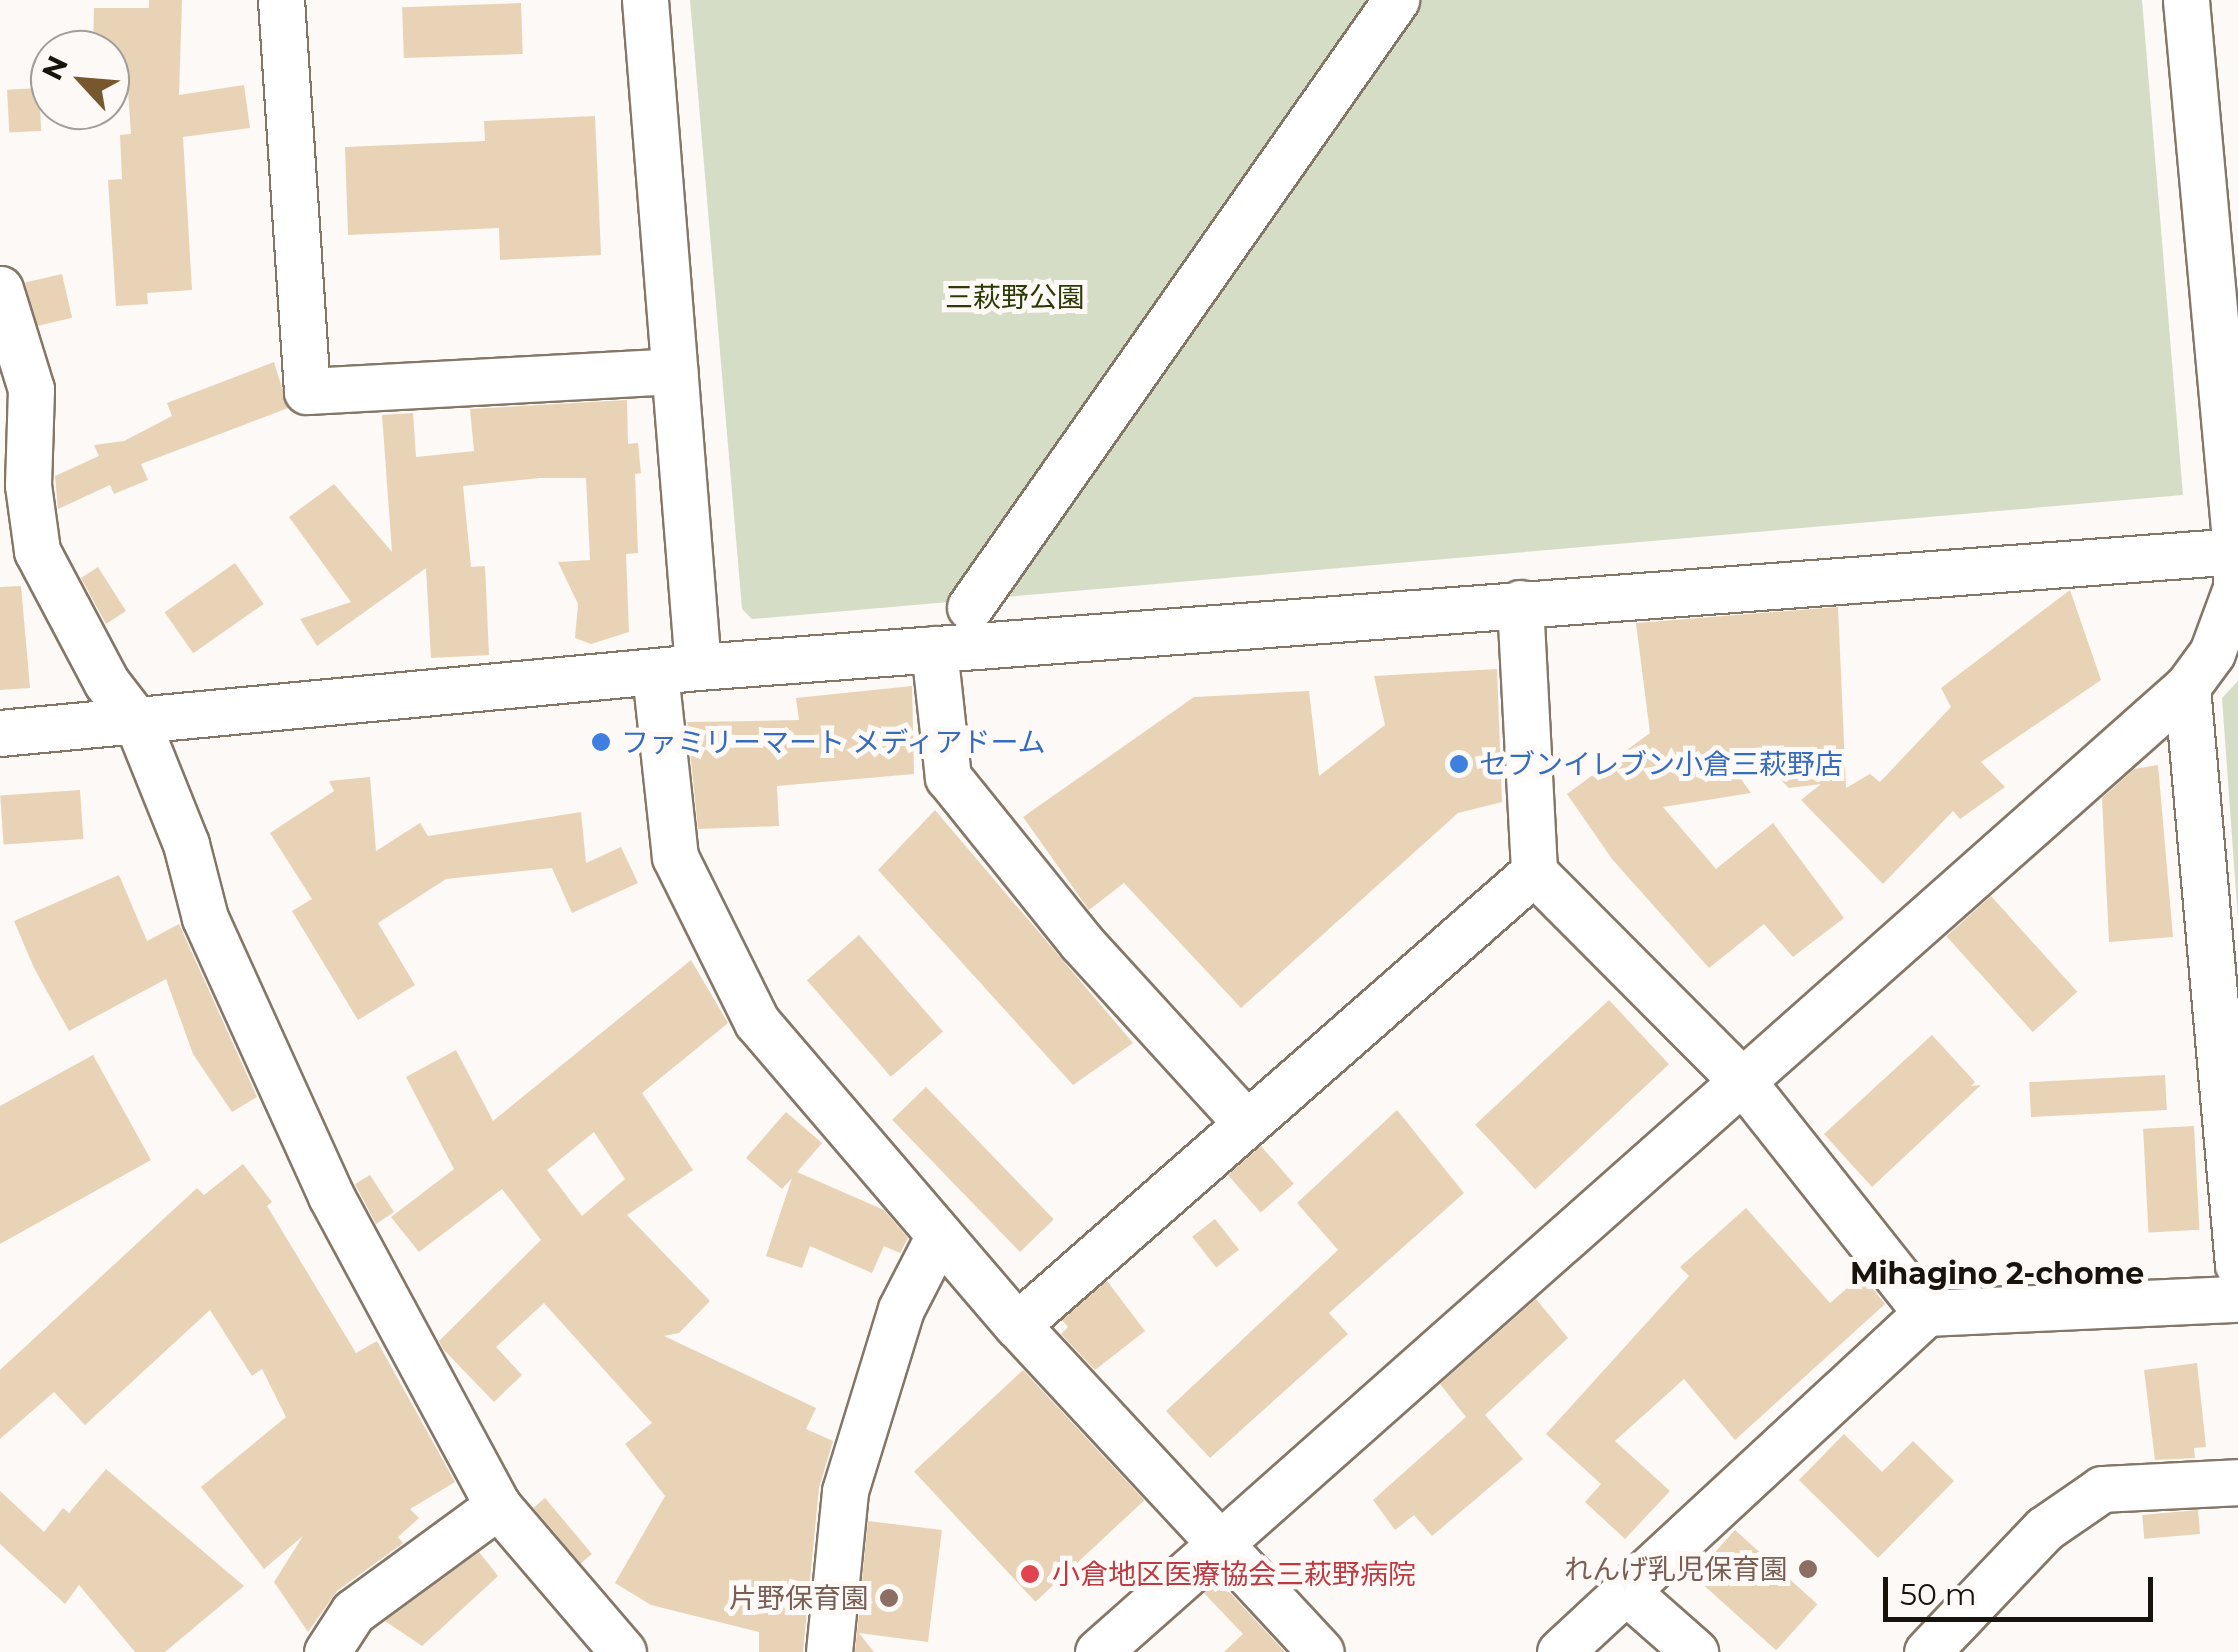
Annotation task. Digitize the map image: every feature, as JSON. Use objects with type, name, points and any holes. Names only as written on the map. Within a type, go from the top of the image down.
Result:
[{"type":"street","points":[[280,0],[306,391],[674,371]]},
{"type":"street","points":[[645,0],[674,371],[675,857],[757,1022],[1018,1325],[1224,1541],[1322,1652]]},
{"type":"street","points":[[970,607],[1396,0]]},
{"type":"street","points":[[1098,1652],[2187,688],[2228,620],[2237,551],[2186,0]]},
{"type":"street","points":[[0,289],[31,389],[28,485],[37,551],[107,683],[138,722],[186,844],[205,918],[324,1179],[498,1506],[623,1652]]},
{"type":"street","points":[[0,733],[934,648],[2237,551]]},
{"type":"street","points":[[1520,603],[1534,872],[1744,1083],[1926,1314]]},
{"type":"street","points":[[934,648],[948,777],[1081,942],[1246,1122]]},
{"type":"street","points":[[2187,688],[2238,1265]]},
{"type":"street","points":[[1018,1325],[1534,872]]},
{"type":"street","points":[[829,1652],[845,1490],[901,1309],[939,1235]]},
{"type":"street","points":[[1560,1652],[1926,1314],[2238,1300]]},
{"type":"street","points":[[1927,1652],[2044,1529],[2102,1489],[2238,1482]]},
{"type":"street","points":[[328,1652],[353,1612],[498,1506]]},
{"type":"street","points":[[1627,1592],[1695,1652]]},
{"type":"green space","name":"三萩野公園","points":[[690,0],[2142,0],[2183,495],[752,619],[742,609]]},
{"type":"green space","points":[[2238,681],[2238,920],[2222,698]]},
{"type":"building","points":[[149,0],[182,0],[179,95],[244,85],[250,128],[183,137],[192,290],[147,293],[148,304],[116,306],[108,180],[122,179],[120,135],[131,134],[130,30],[93,30],[94,8],[149,8]]},
{"type":"building","points":[[521,3],[523,54],[404,58],[402,7]]},
{"type":"building","points":[[30,88],[30,130],[41,131],[9,133],[7,90]]},
{"type":"building","points":[[595,116],[601,255],[500,260],[499,228],[348,235],[345,147],[485,141],[484,121]]},
{"type":"building","points":[[62,274],[72,318],[35,326],[25,283]]},
{"type":"building","points":[[274,362],[288,408],[141,464],[148,480],[114,494],[110,485],[58,509],[55,476],[99,456],[94,445],[124,441],[172,416],[167,403]]},
{"type":"building","points":[[627,400],[628,444],[638,443],[641,473],[635,474],[638,553],[626,554],[629,632],[591,644],[575,638],[578,604],[558,562],[590,560],[586,478],[540,478],[463,486],[471,567],[485,566],[489,655],[431,658],[426,568],[317,646],[300,619],[351,602],[289,517],[334,484],[392,552],[382,415],[413,413],[416,457],[474,451],[470,409]]},
{"type":"building","points":[[235,563],[264,604],[193,653],[165,612]]},
{"type":"building","points":[[98,567],[126,611],[106,624],[81,578]]},
{"type":"building","points":[[21,586],[30,688],[0,690],[0,587]]},
{"type":"building","points":[[2070,590],[2101,680],[1981,762],[2005,787],[1960,819],[1953,811],[1883,884],[1801,800],[1821,784],[1789,788],[1762,761],[1741,779],[1751,793],[1663,807],[1716,869],[1773,823],[1844,918],[1793,957],[1764,924],[1709,968],[1612,859],[1567,794],[1650,733],[1636,623],[1838,607],[1846,788],[1870,774],[1880,782],[1951,707],[1941,688]]},
{"type":"building","points":[[1497,669],[1502,802],[1458,813],[1241,1008],[1124,883],[1089,910],[1023,817],[1194,697],[1309,691],[1319,776],[1385,725],[1374,676]]},
{"type":"building","points":[[912,686],[914,774],[777,786],[779,826],[698,829],[687,722],[799,720],[796,698]]},
{"type":"building","points":[[2158,765],[2173,937],[2109,942],[2102,798],[2134,769]]},
{"type":"building","points":[[370,777],[376,851],[420,823],[428,836],[581,812],[586,863],[621,847],[638,883],[572,913],[552,868],[446,879],[378,923],[415,985],[358,1020],[292,911],[312,899],[270,833],[334,791],[329,781]]},
{"type":"building","points":[[80,790],[83,839],[4,844],[0,796]]},
{"type":"building","points":[[935,810],[1133,1043],[1073,1085],[878,870]]},
{"type":"building","points":[[119,875],[147,941],[179,924],[257,1097],[232,1112],[193,1054],[166,979],[69,1031],[34,968],[14,921]]},
{"type":"building","points":[[1991,896],[2077,992],[2033,1032],[1946,936]]},
{"type":"building","points":[[859,935],[943,1032],[891,1077],[807,980]]},
{"type":"building","points":[[691,960],[728,1023],[642,1093],[693,1170],[627,1215],[710,1301],[679,1333],[664,1336],[816,1408],[806,1429],[833,1441],[819,1488],[803,1652],[759,1652],[759,1632],[651,1605],[615,1583],[665,1496],[625,1444],[652,1423],[544,1303],[496,1347],[522,1375],[494,1402],[443,1349],[439,1341],[541,1240],[502,1189],[419,1252],[391,1217],[454,1169],[406,1077],[456,1050],[493,1121]],"holes":[[[594,1132],[625,1179],[582,1216],[547,1170]]]},
{"type":"building","points":[[1609,1000],[1669,1064],[1535,1189],[1475,1125]]},
{"type":"building","points":[[1932,1035],[1975,1082],[1971,1086],[1981,1085],[1872,1187],[1824,1134]]},
{"type":"building","points":[[93,1055],[151,1160],[0,1244],[0,1106]]},
{"type":"building","points":[[2165,1075],[2167,1110],[2031,1117],[2029,1082]]},
{"type":"building","points":[[926,1087],[1054,1219],[1020,1252],[892,1120]]},
{"type":"building","points":[[1397,1110],[1464,1193],[1329,1313],[1348,1334],[1210,1458],[1166,1411],[1338,1250],[1297,1203]]},
{"type":"building","points":[[786,1112],[822,1143],[797,1172],[884,1210],[908,1238],[900,1253],[884,1246],[872,1273],[810,1246],[802,1268],[766,1256],[792,1178],[782,1189],[746,1158]]},
{"type":"building","points":[[2194,1126],[2199,1230],[2149,1233],[2143,1129]]},
{"type":"building","points":[[1261,1146],[1294,1184],[1261,1213],[1228,1175]]},
{"type":"building","points":[[243,1164],[272,1202],[267,1206],[356,1353],[377,1341],[455,1482],[410,1509],[419,1518],[398,1537],[403,1543],[337,1591],[308,1632],[274,1582],[303,1536],[264,1569],[201,1487],[286,1417],[262,1369],[252,1376],[210,1310],[85,1425],[54,1392],[0,1439],[0,1370],[197,1188],[204,1195]]},
{"type":"building","points":[[370,1175],[394,1212],[376,1224],[355,1184]]},
{"type":"building","points":[[1746,1208],[1830,1303],[1862,1275],[1885,1304],[1735,1440],[1684,1379],[1615,1441],[1670,1491],[1625,1539],[1585,1502],[1601,1484],[1546,1434],[1689,1276],[1680,1267]]},
{"type":"building","points":[[1215,1219],[1239,1250],[1216,1268],[1192,1237]]},
{"type":"building","points":[[1107,1281],[1145,1331],[1095,1370],[1061,1334],[1068,1327],[1062,1320]]},
{"type":"building","points":[[1536,1299],[1568,1338],[1485,1415],[1523,1459],[1432,1536],[1414,1515],[1395,1530],[1373,1500],[1466,1417],[1440,1384]]},
{"type":"building","points":[[2197,1363],[2206,1447],[2194,1448],[2195,1458],[2155,1460],[2144,1370]]},
{"type":"building","points":[[1023,1370],[1144,1500],[1035,1602],[914,1472]]},
{"type":"building","points":[[1844,1434],[1882,1472],[1913,1441],[1954,1481],[1878,1558],[1799,1480]]},
{"type":"building","points":[[106,1469],[244,1586],[165,1652],[135,1652],[79,1585],[65,1604],[0,1544],[0,1491],[44,1532],[63,1508],[69,1513]]},
{"type":"building","points":[[545,1498],[592,1554],[580,1564],[534,1508]]},
{"type":"building","points":[[2198,1510],[2200,1534],[2144,1539],[2142,1515]]},
{"type":"building","points":[[868,1521],[942,1530],[928,1642],[859,1633],[874,1652],[855,1652]]},
{"type":"building","points":[[1735,1530],[1817,1604],[1776,1650],[1694,1576]]},
{"type":"building","points":[[479,1552],[498,1576],[422,1646],[385,1621]]},
{"type":"building","points":[[1218,1580],[1285,1652],[1224,1652],[1243,1634],[1204,1593]]},
{"type":"place","name":"ファミリーマート メディアドーム","points":[[601,742]]},
{"type":"place","name":"セブンイレブン小倉三萩野店","points":[[1459,764]]},
{"type":"place","name":"れんげ乳児保育園","points":[[1808,1569]]},
{"type":"place","name":"小倉地区医療協会三萩野病院","points":[[1030,1574]]},
{"type":"place","name":"片野保育園","points":[[889,1598]]},
{"type":"district","name":"Mihagino 2-chome","points":[[1997,1274]]}]
